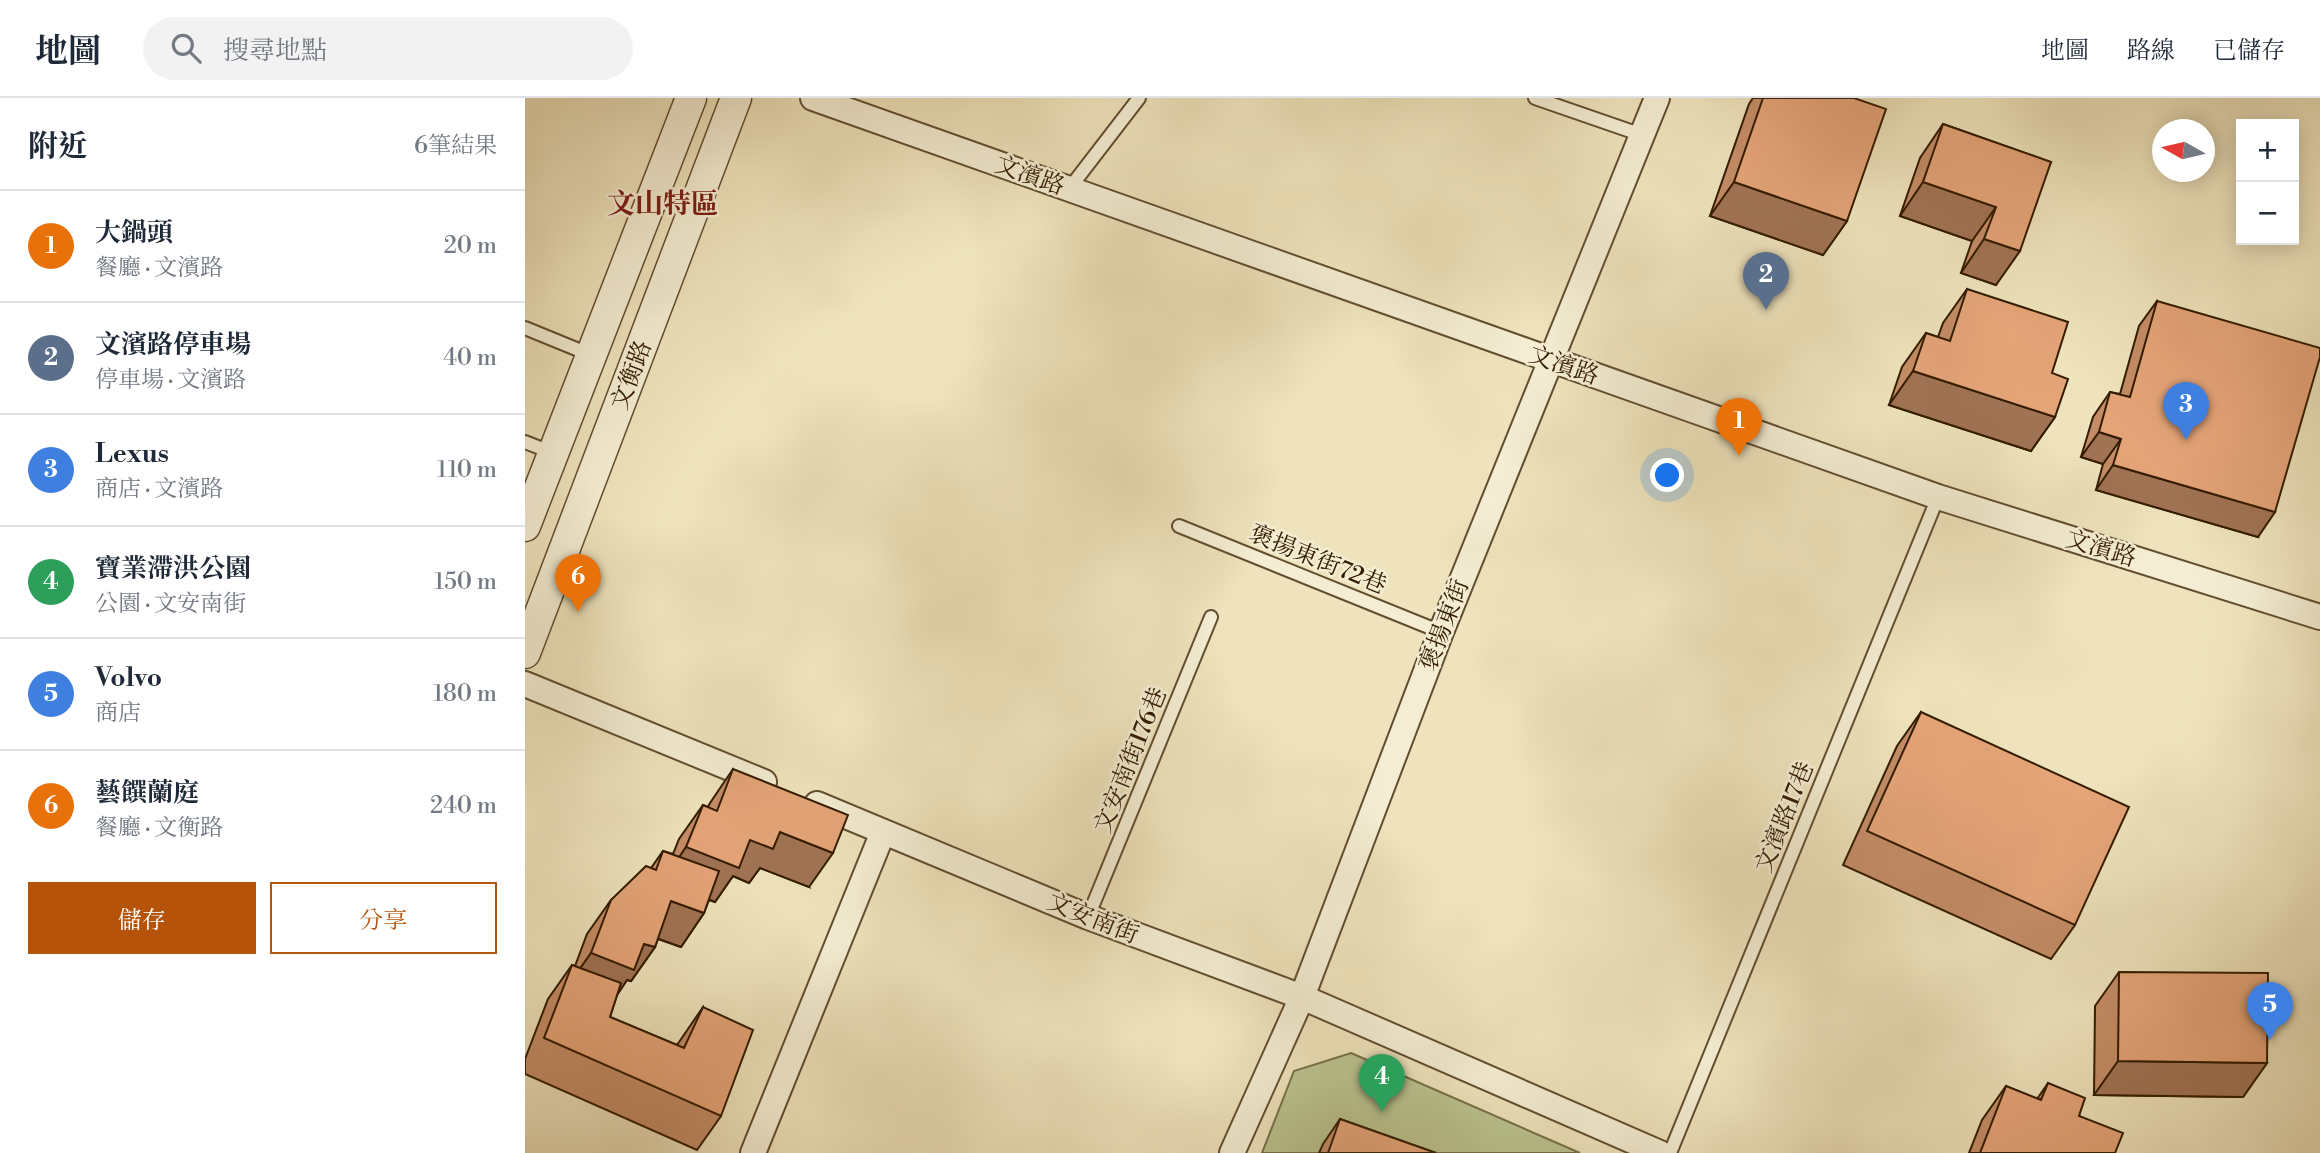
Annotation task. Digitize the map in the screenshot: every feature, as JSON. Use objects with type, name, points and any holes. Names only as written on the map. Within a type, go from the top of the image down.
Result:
[{"type":"street","name":"文衡路","points":[[525,526],[691,98]]},
{"type":"street","name":"文衡路","points":[[525,653],[736,98]]},
{"type":"street","name":"文濱路","points":[[813,98],[1938,498],[2320,617]]},
{"type":"street","name":"褒揚東街","points":[[1232,1153],[1301,997],[1441,632],[1657,98]]},
{"type":"street","name":"文安南街","points":[[525,684],[1089,918],[1301,997],[1660,1153]]},
{"type":"street","points":[[753,1153],[883,832]]},
{"type":"lane","points":[[1069,189],[1139,98]]},
{"type":"lane","points":[[1535,98],[1642,135]]},
{"type":"lane","points":[[525,328],[591,355]]},
{"type":"lane","points":[[525,442],[553,454]]},
{"type":"lane","name":"文濱路17巷","points":[[1670,1153],[1938,498]]},
{"type":"lane","name":"褒揚東街72巷","points":[[1179,526],[1441,632]]},
{"type":"lane","name":"文安南街176巷","points":[[1089,918],[1210,617]]},
{"type":"green space","points":[[1351,1053],[1580,1153],[1262,1153],[1294,1071]]},
{"type":"building","points":[[1763,98],[1854,98],[1886,109],[1847,221],[1734,182]]},
{"type":"building","points":[[1943,124],[2051,162],[2020,251],[1984,239],[1996,207],[1923,182]]},
{"type":"building","points":[[1967,289],[2068,322],[2052,373],[2068,379],[2055,417],[1913,371],[1926,333],[1950,341]]},
{"type":"building","points":[[2157,301],[2320,348],[2320,357],[2275,512],[2113,465],[2121,439],[2099,432],[2110,392],[2130,397]]},
{"type":"building","points":[[1921,712],[2129,807],[2075,925],[1867,831]]},
{"type":"building","points":[[733,769],[848,815],[833,853],[780,832],[773,849],[750,840],[739,868],[686,847],[703,805],[717,811]]},
{"type":"building","points":[[663,851],[719,871],[704,913],[671,901],[655,947],[644,944],[634,970],[591,953],[611,900],[646,866],[656,870]]},
{"type":"building","points":[[572,965],[621,983],[610,1017],[684,1048],[703,1007],[753,1030],[721,1116],[544,1038]]},
{"type":"building","points":[[2119,972],[2268,973],[2267,1063],[2118,1061]]},
{"type":"building","points":[[2048,1083],[2085,1098],[2079,1116],[2123,1133],[2115,1153],[1980,1153],[2006,1086],[2041,1100]]},
{"type":"building","points":[[1340,1119],[1436,1153],[1328,1153]]},
{"type":"place","name":"文濱路停車場","points":[[1766,310]]},
{"type":"place","name":"Lexus","points":[[2186,440]]},
{"type":"place","name":"大鍋頭","points":[[1739,456]]},
{"type":"place","name":"藝饌蘭庭","points":[[578,612]]},
{"type":"place","name":"Volvo","points":[[2270,1040]]},
{"type":"place","name":"寶業滯洪公園","points":[[1382,1112]]},
{"type":"district","name":"文山特區","points":[[663,203]]}]
